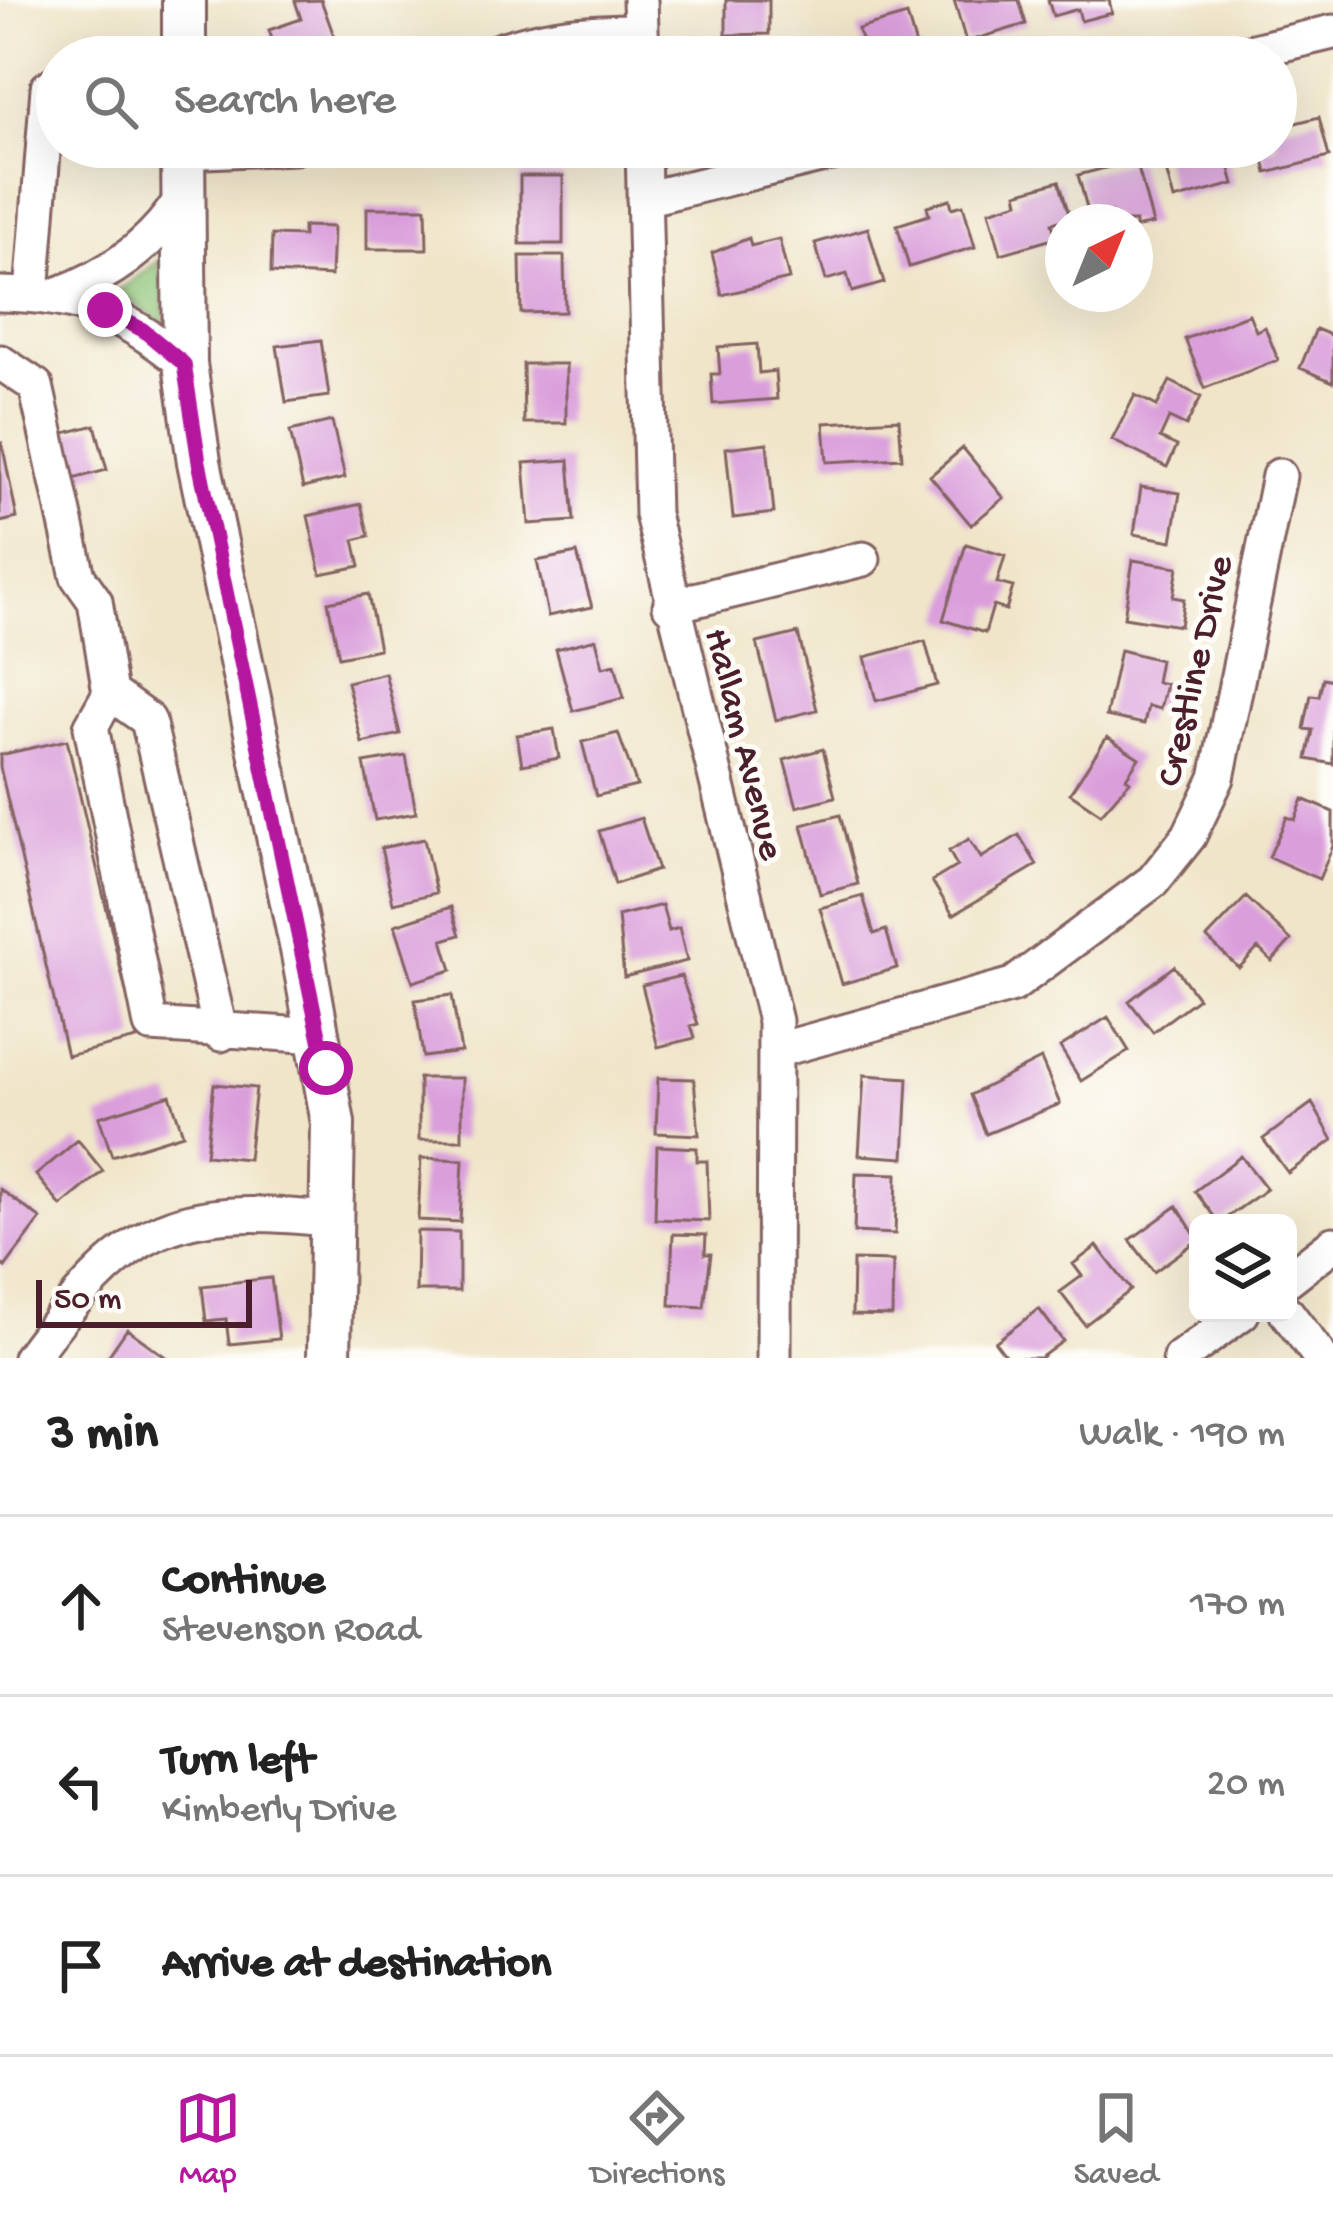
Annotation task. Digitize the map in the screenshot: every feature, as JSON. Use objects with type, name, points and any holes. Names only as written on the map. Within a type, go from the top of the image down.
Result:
[{"type":"main road","points":[[184,0],[184,36]]},
{"type":"main road","points":[[182,168],[184,364],[199,462],[320,1036],[333,1123],[329,1358]]},
{"type":"street","points":[[550,36],[641,29]]},
{"type":"street","points":[[1297,41],[1333,32]]},
{"type":"street","points":[[29,294],[41,168]]},
{"type":"street","name":"Hallam Avenue","points":[[644,168],[652,514],[778,1050],[774,1358]]},
{"type":"street","points":[[644,199],[771,168]]},
{"type":"street","points":[[29,294],[118,267],[153,235],[182,198]]},
{"type":"street","points":[[29,294],[105,310],[143,330],[184,364]]},
{"type":"street","points":[[0,362],[35,386],[78,577],[95,601],[110,693],[91,727],[151,1025],[221,1034],[320,1036]]},
{"type":"street","name":"Crestline Drive","points":[[778,1050],[1013,985],[1153,881],[1189,836],[1217,778],[1279,476]]},
{"type":"street","points":[[670,606],[863,559]]},
{"type":"street","points":[[110,693],[148,720],[221,1034]]},
{"type":"street","points":[[30,1358],[75,1297],[120,1251],[146,1233],[218,1216],[333,1220]]},
{"type":"street","points":[[1297,1272],[1333,1244]]},
{"type":"street","points":[[1180,1358],[1230,1322]]},
{"type":"street","points":[[1294,1322],[1321,1358]]},
{"type":"green space","points":[[161,259],[165,321],[161,323],[117,292]]},
{"type":"building","points":[[321,0],[334,36],[271,36],[269,30],[301,19],[295,1]]},
{"type":"building","points":[[726,0],[769,0],[769,34],[726,35]]},
{"type":"building","points":[[954,0],[1019,0],[1026,24],[986,36],[964,36]]},
{"type":"building","points":[[1048,0],[1109,0],[1112,13],[1081,21],[1078,9],[1053,16]]},
{"type":"building","points":[[907,15],[913,36],[860,36],[858,29]]},
{"type":"building","points":[[1319,117],[1329,157],[1297,165],[1297,123]]},
{"type":"building","points":[[1105,168],[1138,168],[1148,204],[1086,204],[1078,175]]},
{"type":"building","points":[[1165,168],[1230,168],[1234,184],[1174,200]]},
{"type":"building","points":[[520,176],[563,176],[563,244],[520,244]]},
{"type":"building","points":[[1059,181],[1066,204],[1045,204],[1045,241],[1001,254],[989,211],[1019,202],[1017,193]]},
{"type":"building","points":[[950,199],[952,208],[963,205],[975,247],[909,267],[897,225],[929,215],[927,206]]},
{"type":"building","points":[[367,208],[426,208],[427,249],[367,249]]},
{"type":"building","points":[[303,226],[333,227],[331,276],[271,273],[272,235],[303,236]]},
{"type":"building","points":[[868,228],[884,283],[852,292],[847,274],[826,280],[815,243]]},
{"type":"building","points":[[749,238],[751,246],[779,239],[789,279],[722,295],[712,253]]},
{"type":"building","points":[[520,256],[564,256],[565,312],[521,313]]},
{"type":"building","points":[[1249,314],[1256,331],[1265,327],[1278,360],[1205,388],[1185,339]]},
{"type":"building","points":[[1316,329],[1333,336],[1333,382],[1300,368]]},
{"type":"building","points":[[321,340],[329,396],[286,402],[277,346]]},
{"type":"building","points":[[757,344],[759,373],[775,371],[777,399],[713,404],[711,374],[720,374],[718,347]]},
{"type":"building","points":[[523,364],[566,364],[566,423],[524,423]]},
{"type":"building","points":[[1170,381],[1201,397],[1186,426],[1169,418],[1160,438],[1177,446],[1167,467],[1112,440],[1135,395],[1157,406]]},
{"type":"building","points":[[899,419],[902,458],[827,462],[824,423]]},
{"type":"building","points":[[332,421],[345,478],[303,488],[290,431]]},
{"type":"building","points":[[95,425],[107,470],[73,479],[61,434]]},
{"type":"building","points":[[767,443],[774,513],[733,518],[726,448]]},
{"type":"building","points":[[0,444],[17,518],[0,522]]},
{"type":"building","points":[[963,448],[1004,498],[971,525],[930,476]]},
{"type":"building","points":[[569,460],[574,521],[529,524],[524,463]]},
{"type":"building","points":[[1141,487],[1180,493],[1172,541],[1134,534]]},
{"type":"building","points":[[361,504],[369,536],[354,540],[360,566],[321,574],[308,516]]},
{"type":"building","points":[[966,544],[1005,556],[997,583],[1013,587],[1006,610],[993,606],[985,633],[943,620]]},
{"type":"building","points":[[577,553],[592,607],[548,616],[537,561]]},
{"type":"building","points":[[1133,560],[1178,567],[1173,597],[1184,599],[1180,626],[1124,617]]},
{"type":"building","points":[[368,594],[379,649],[339,657],[328,602]]},
{"type":"building","points":[[798,633],[817,710],[776,720],[757,643]]},
{"type":"building","points":[[596,639],[603,667],[615,664],[624,698],[573,711],[556,649]]},
{"type":"building","points":[[925,641],[937,685],[876,701],[865,657]]},
{"type":"building","points":[[1120,650],[1160,660],[1156,682],[1166,684],[1160,709],[1148,706],[1144,724],[1106,716]]},
{"type":"building","points":[[385,673],[400,734],[362,743],[347,682]]},
{"type":"building","points":[[1323,678],[1333,680],[1333,764],[1307,759],[1313,730],[1304,729],[1311,695],[1319,696]]},
{"type":"building","points":[[554,729],[559,758],[522,765],[517,735]]},
{"type":"building","points":[[618,733],[637,786],[596,796],[582,742]]},
{"type":"building","points":[[1107,737],[1139,758],[1126,778],[1130,781],[1101,814],[1070,793]]},
{"type":"building","points":[[67,740],[137,1039],[67,1056],[0,755]]},
{"type":"building","points":[[823,749],[835,797],[797,807],[784,760]]},
{"type":"building","points":[[406,756],[416,813],[375,820],[364,763]]},
{"type":"building","points":[[1303,799],[1333,812],[1333,846],[1319,879],[1269,857],[1287,817],[1295,820]]},
{"type":"building","points":[[840,815],[858,884],[820,894],[802,825]]},
{"type":"building","points":[[641,818],[658,870],[615,884],[599,831]]},
{"type":"building","points":[[1019,835],[1037,865],[953,915],[932,881],[957,866],[949,851],[969,839],[981,858]]},
{"type":"building","points":[[424,839],[436,893],[393,903],[381,848]]},
{"type":"building","points":[[863,896],[874,934],[886,930],[897,968],[842,984],[820,908]]},
{"type":"building","points":[[1246,897],[1291,940],[1272,961],[1258,948],[1239,968],[1207,938]]},
{"type":"building","points":[[662,905],[669,931],[679,928],[687,961],[624,977],[618,916]]},
{"type":"building","points":[[451,907],[460,935],[443,940],[452,970],[413,982],[395,925]]},
{"type":"building","points":[[1174,966],[1198,998],[1153,1032],[1129,1001]]},
{"type":"building","points":[[681,976],[698,1024],[691,1026],[695,1038],[658,1047],[642,985]]},
{"type":"building","points":[[452,995],[461,1052],[423,1057],[415,1000]]},
{"type":"building","points":[[1108,1017],[1129,1051],[1081,1081],[1060,1047]]},
{"type":"building","points":[[1041,1059],[1060,1104],[986,1134],[970,1095]]},
{"type":"building","points":[[864,1075],[908,1078],[904,1158],[859,1155]]},
{"type":"building","points":[[419,1078],[462,1078],[462,1140],[419,1140]]},
{"type":"building","points":[[658,1078],[694,1079],[699,1135],[656,1133]]},
{"type":"building","points":[[214,1084],[256,1088],[248,1159],[206,1155]]},
{"type":"building","points":[[170,1095],[183,1134],[112,1156],[99,1117]]},
{"type":"building","points":[[1312,1103],[1333,1140],[1288,1173],[1263,1139]]},
{"type":"building","points":[[78,1140],[103,1171],[61,1206],[36,1175]]},
{"type":"building","points":[[657,1146],[697,1148],[697,1161],[707,1161],[709,1221],[655,1219]]},
{"type":"building","points":[[1241,1156],[1267,1189],[1232,1214],[1212,1214],[1195,1191]]},
{"type":"building","points":[[421,1158],[463,1160],[460,1222],[418,1220]]},
{"type":"building","points":[[856,1173],[897,1174],[895,1234],[854,1232]]},
{"type":"building","points":[[0,1189],[41,1219],[5,1267],[0,1263]]},
{"type":"building","points":[[1177,1206],[1189,1225],[1189,1247],[1154,1272],[1130,1240]]},
{"type":"building","points":[[417,1231],[459,1232],[459,1291],[416,1291]]},
{"type":"building","points":[[673,1234],[706,1235],[705,1254],[711,1254],[704,1307],[670,1305]]},
{"type":"building","points":[[1097,1246],[1131,1290],[1085,1325],[1060,1292],[1082,1276],[1073,1264]]},
{"type":"building","points":[[853,1260],[893,1261],[892,1316],[852,1315]]},
{"type":"building","points":[[271,1278],[279,1339],[229,1344],[226,1319],[206,1321],[202,1286]]},
{"type":"building","points":[[1039,1309],[1063,1341],[1040,1358],[1007,1358],[995,1342]]},
{"type":"building","points":[[127,1329],[167,1358],[107,1358]]},
{"type":"route","points":[[105,310],[143,330],[184,364],[199,462],[326,1068]]}]
